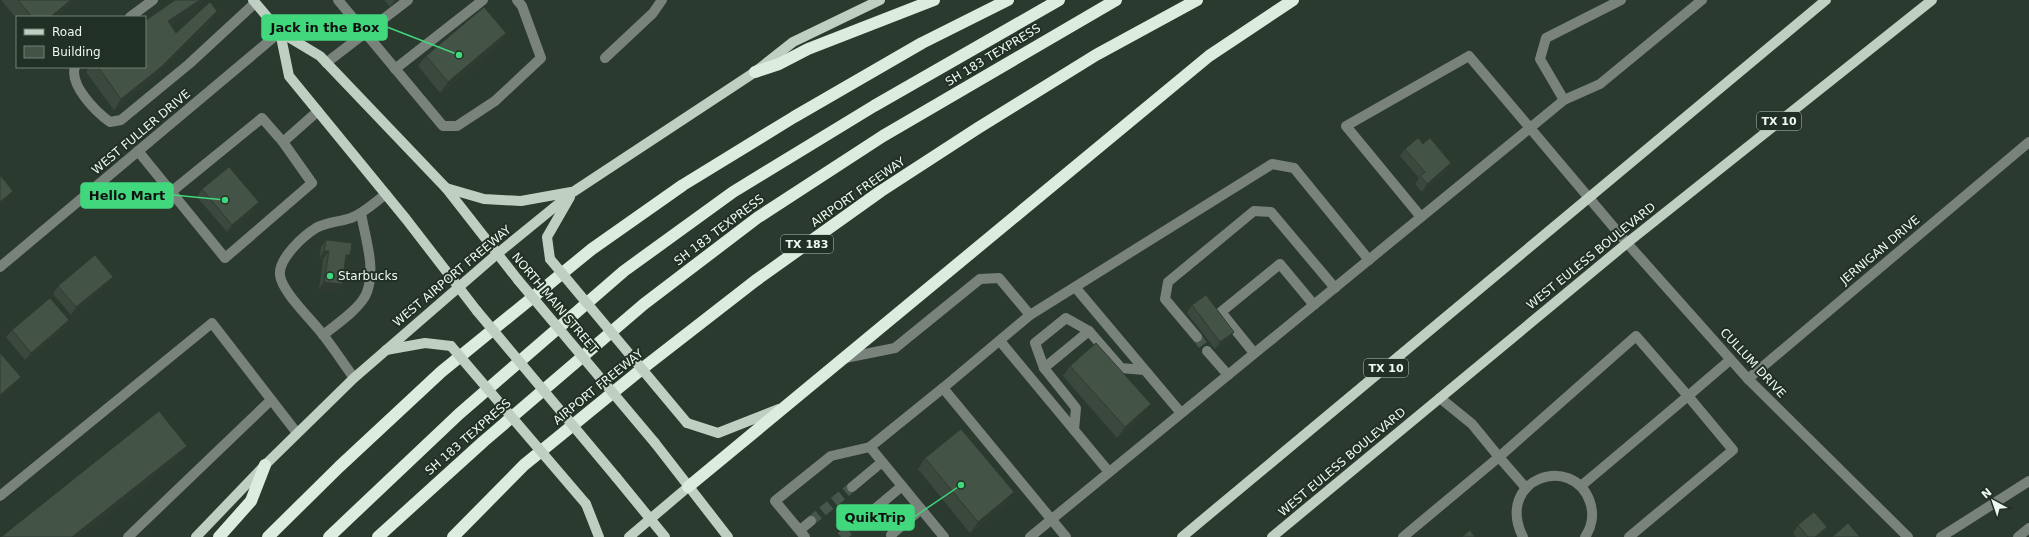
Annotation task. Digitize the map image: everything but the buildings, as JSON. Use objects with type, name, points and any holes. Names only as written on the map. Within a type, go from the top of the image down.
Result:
[{"type":"highway","points":[[755,72],[779,64],[808,49],[934,0]]},
{"type":"highway","points":[[268,537],[339,467],[441,372],[592,249],[683,185],[794,117],[922,43],[1008,0]]},
{"type":"highway","name":"SH 183 TEXPRESS","points":[[329,537],[459,414],[624,271],[733,192],[874,106],[1059,0]]},
{"type":"highway","name":"SH 183 TEXPRESS","points":[[378,537],[484,441],[644,304],[756,218],[883,136],[1116,0]]},
{"type":"highway","name":"AIRPORT FREEWAY","points":[[453,537],[524,465],[643,368],[755,281],[881,191],[978,128],[1096,55],[1197,0]]},
{"type":"highway","points":[[688,487],[1209,56],[1293,0]]},
{"type":"highway","points":[[219,537],[251,501],[265,465]]},
{"type":"main road","name":"WEST AIRPORT FREEWAY","points":[[196,537],[265,465],[354,378],[458,287],[573,192],[755,72],[793,42],[880,0]]},
{"type":"main road","name":"TX 10","points":[[1182,537],[1400,357],[1589,197],[1826,0]]},
{"type":"main road","name":"WEST EULESS BOULEVARD","points":[[1272,537],[1627,243],[1765,131],[1932,0]]},
{"type":"main road","name":"NORTH MAIN STREET","points":[[254,1],[280,32],[320,56],[446,188],[518,280],[655,443],[728,537]]},
{"type":"main road","name":"NORTH MAIN STREET","points":[[280,32],[288,76],[386,194],[477,311],[665,537]]},
{"type":"main road","points":[[446,188],[484,199],[522,201],[573,192]]},
{"type":"main road","points":[[573,192],[547,237],[550,259],[687,423],[718,434],[783,408]]},
{"type":"main road","points":[[384,351],[425,343],[451,346],[586,504],[599,537]]},
{"type":"main road","points":[[629,537],[688,487]]},
{"type":"street","points":[[131,16],[152,0]]},
{"type":"street","points":[[338,0],[444,126],[457,126],[495,101],[541,58],[522,6],[517,0]]},
{"type":"street","points":[[326,63],[408,0]]},
{"type":"street","points":[[395,69],[483,0]]},
{"type":"street","points":[[605,58],[653,13],[662,0]]},
{"type":"street","points":[[1564,100],[1540,58],[1546,38],[1621,0]]},
{"type":"street","points":[[1030,537],[1564,100],[1600,84],[1702,0]]},
{"type":"street","points":[[75,68],[72,74],[75,83],[100,115],[110,122],[122,120],[189,64],[254,1]]},
{"type":"street","name":"WEST FULLER DRIVE","points":[[0,267],[280,32]]},
{"type":"street","name":"CULLUM DRIVE","points":[[1421,218],[1346,126],[1469,56],[1627,243],[1730,360],[1908,537]]},
{"type":"street","points":[[283,142],[318,111]]},
{"type":"street","points":[[138,151],[171,192],[225,258],[312,183],[283,142],[262,118],[171,192]]},
{"type":"street","name":"JERNIGAN DRIVE","points":[[1748,379],[2029,142]]},
{"type":"street","points":[[811,521],[802,534],[775,501],[831,456],[870,448],[1030,315],[1272,164],[1294,168],[1369,260]]},
{"type":"street","points":[[354,378],[323,335],[282,284],[279,273],[284,259],[296,244],[315,229],[332,222],[349,219],[361,214],[386,194]]},
{"type":"street","points":[[1197,337],[1165,299],[1168,282],[1254,211],[1271,212],[1334,288]]},
{"type":"street","points":[[323,335],[353,310],[367,293],[371,268],[361,214]]},
{"type":"street","points":[[1254,353],[1221,312],[1280,264],[1314,305]]},
{"type":"street","points":[[845,358],[895,348],[980,279],[999,278],[1030,315]]},
{"type":"street","points":[[1075,287],[1181,413]]},
{"type":"street","points":[[1074,430],[1076,408],[1044,368],[1034,343],[1066,318],[1089,330],[1121,368],[1144,370]]},
{"type":"street","points":[[0,496],[212,324],[297,433]]},
{"type":"street","points":[[1044,368],[1089,330]]},
{"type":"street","points":[[1403,537],[1499,457],[1636,336],[1733,450],[1629,537]]},
{"type":"street","points":[[1000,341],[1109,472]]},
{"type":"street","points":[[1207,351],[1228,375]]},
{"type":"street","points":[[1581,486],[1730,360]]},
{"type":"street","points":[[943,388],[1066,537]]},
{"type":"street","points":[[1440,398],[1472,424],[1526,488]]},
{"type":"street","points":[[128,537],[271,400]]},
{"type":"street","points":[[870,448],[921,509],[939,536]]},
{"type":"street","points":[[852,487],[882,462]]},
{"type":"street","points":[[1523,537],[1517,525],[1515,512],[1519,499],[1526,488],[1535,480],[1547,476],[1559,476],[1571,479],[1581,486],[1588,496],[1592,508],[1592,520],[1585,537]]},
{"type":"street","points":[[1941,537],[2029,481]]},
{"type":"street","points":[[871,512],[902,486]]},
{"type":"street","points":[[891,534],[921,509]]},
{"type":"street","points":[[2018,537],[2029,528]]},
{"type":"tunnel","points":[[1197,337],[1207,351]]},
{"type":"tunnel","points":[[811,521],[852,487]]},
{"type":"tunnel","points":[[841,537],[871,512]]},
{"type":"place","name":"Jack in the Box","points":[[459,55]]},
{"type":"place","name":"Hello Mart","points":[[225,200]]},
{"type":"place","name":"Starbucks","points":[[330,276]]},
{"type":"place","name":"QuikTrip","points":[[961,485]]}]
